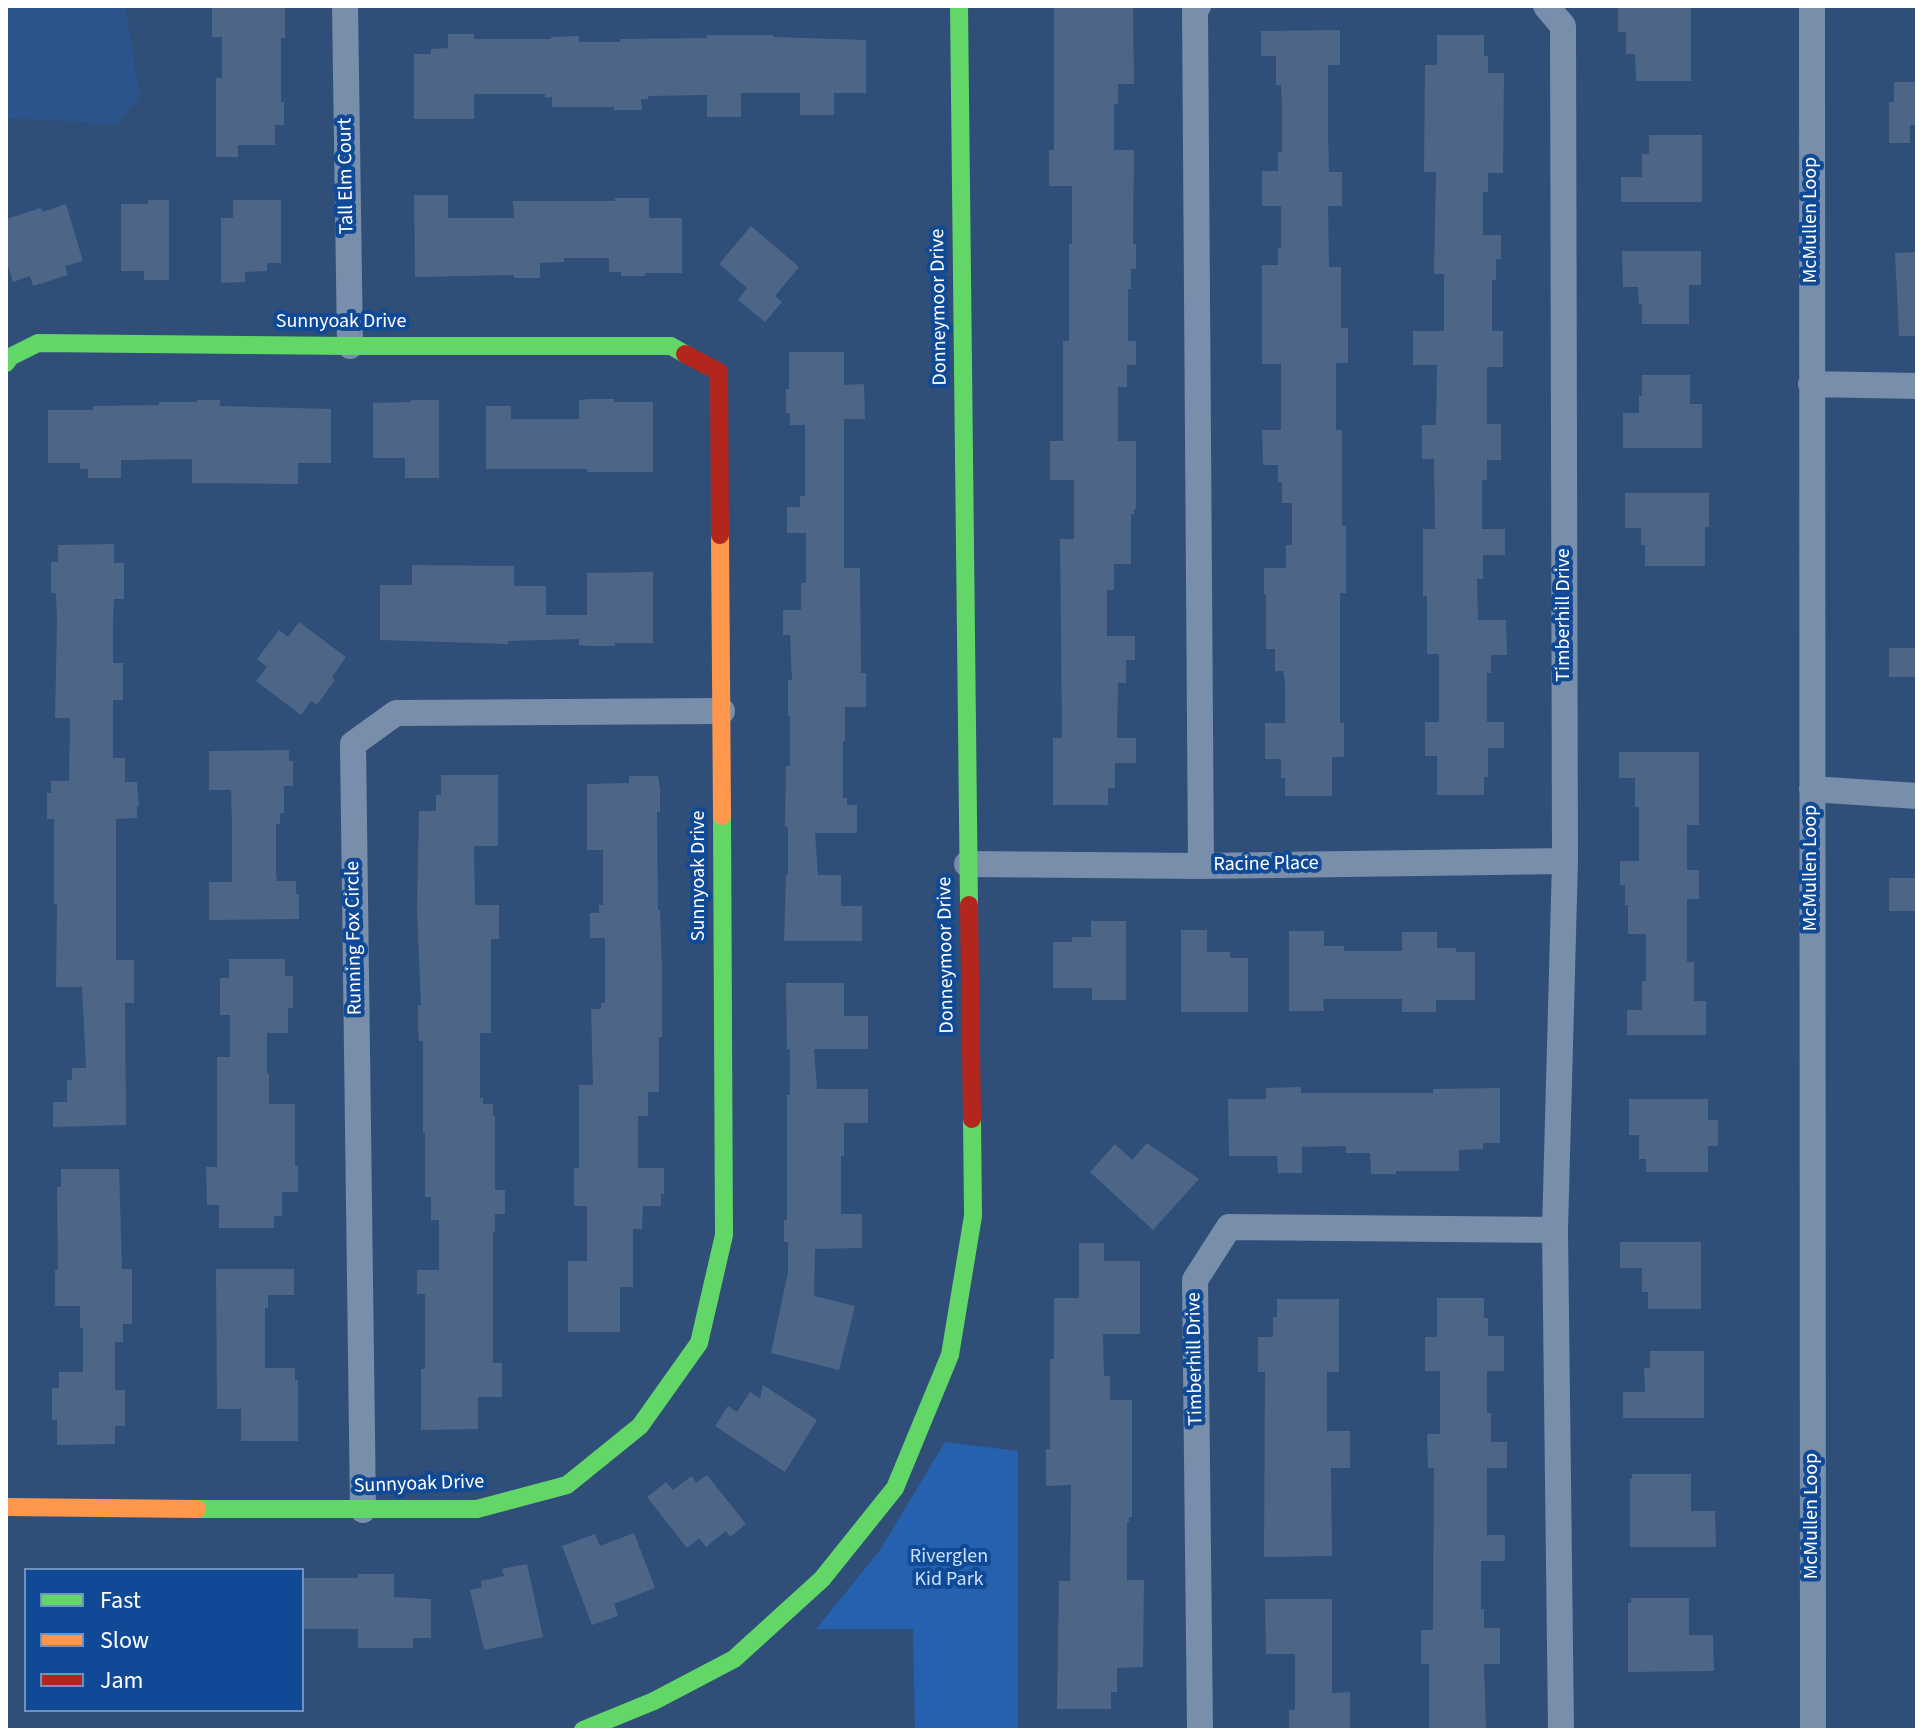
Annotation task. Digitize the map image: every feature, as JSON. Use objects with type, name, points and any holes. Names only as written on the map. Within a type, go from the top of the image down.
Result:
[{"type":"street","name":"Tall Elm Court","points":[[345,6],[350,346]]},
{"type":"street","name":"Donneymoor Drive","points":[[583,1730],[654,1701],[734,1659],[822,1579],[895,1488],[950,1355],[973,1216],[959,6]]},
{"type":"street","points":[[1198,6],[1195,9],[1201,866]]},
{"type":"street","name":"Timberhill Drive","points":[[1546,6],[1563,26],[1565,861],[1555,1230],[1561,1730]]},
{"type":"street","name":"McMullen Loop","points":[[1812,6],[1813,1730]]},
{"type":"street","name":"Sunnyoak Drive","points":[[6,363],[10,357],[38,343],[671,346],[719,372],[724,1235],[699,1343],[640,1426],[567,1485],[477,1509],[6,1507]]},
{"type":"street","points":[[1811,384],[1917,386]]},
{"type":"street","name":"Running Fox Circle","points":[[363,1510],[353,744],[396,713],[722,711]]},
{"type":"street","points":[[1812,789],[1917,796]]},
{"type":"street","name":"Racine Place","points":[[967,864],[1201,866],[1565,861]]},
{"type":"street","name":"Timberhill Drive","points":[[1200,1730],[1195,1280],[1229,1227],[1555,1230]]},
{"type":"green space","name":"Riverglen Kid Park","points":[[945,1442],[1018,1451],[1018,1730],[915,1730],[913,1629],[816,1629],[880,1550]]},
{"type":"shaded area","points":[[6,6],[125,6],[140,97],[116,124],[6,118]]},
{"type":"building","points":[[212,6],[285,7],[285,38],[281,38],[284,125],[275,125],[275,145],[238,145],[238,157],[216,157],[216,78],[222,78],[222,37],[212,37]]},
{"type":"building","points":[[1054,6],[1133,6],[1134,84],[1118,84],[1118,104],[1114,104],[1114,150],[1134,150],[1133,244],[1136,244],[1136,269],[1131,269],[1131,289],[1128,289],[1128,341],[1136,341],[1136,365],[1127,365],[1127,387],[1118,387],[1118,441],[1136,441],[1136,509],[1131,514],[1131,564],[1114,564],[1114,590],[1107,590],[1107,636],[1135,636],[1135,660],[1126,660],[1126,683],[1118,683],[1117,738],[1136,738],[1136,763],[1115,763],[1115,788],[1108,788],[1108,805],[1053,805],[1053,738],[1062,738],[1060,539],[1074,539],[1074,480],[1050,480],[1050,441],[1063,441],[1063,341],[1069,341],[1069,244],[1072,244],[1072,186],[1049,186],[1049,150],[1054,150]]},
{"type":"building","points":[[1618,8],[1691,8],[1691,81],[1636,81],[1635,54],[1626,54],[1626,32],[1618,32]]},
{"type":"building","points":[[1340,30],[1340,65],[1328,65],[1328,133],[1329,172],[1342,172],[1342,206],[1328,206],[1329,267],[1341,267],[1341,328],[1348,328],[1348,363],[1336,363],[1336,430],[1342,430],[1342,526],[1346,526],[1346,593],[1340,593],[1340,723],[1344,723],[1344,757],[1332,757],[1332,796],[1285,796],[1281,759],[1265,759],[1265,723],[1285,723],[1285,683],[1283,671],[1275,671],[1275,649],[1266,649],[1264,568],[1286,568],[1286,545],[1292,545],[1292,503],[1282,503],[1278,465],[1263,465],[1262,430],[1281,430],[1281,364],[1262,364],[1262,265],[1278,265],[1281,206],[1262,206],[1262,171],[1278,171],[1278,152],[1282,152],[1282,104],[1281,85],[1276,85],[1276,56],[1261,56],[1261,31]]},
{"type":"building","points":[[448,34],[474,34],[474,39],[579,36],[579,42],[707,38],[707,35],[866,40],[866,93],[834,93],[834,115],[800,115],[800,93],[741,93],[741,117],[707,117],[707,95],[648,96],[648,99],[641,99],[642,110],[614,110],[614,107],[552,107],[552,97],[545,98],[545,94],[474,94],[474,119],[414,119],[414,54],[431,54],[431,49],[448,48]]},
{"type":"building","points":[[1437,35],[1484,35],[1488,73],[1504,73],[1503,173],[1488,173],[1488,192],[1483,192],[1483,235],[1501,235],[1501,259],[1496,259],[1496,280],[1492,280],[1492,331],[1503,331],[1503,367],[1487,367],[1487,424],[1501,424],[1501,460],[1487,460],[1487,480],[1482,480],[1482,529],[1505,529],[1505,555],[1483,555],[1483,579],[1477,579],[1478,620],[1506,620],[1507,655],[1491,655],[1491,673],[1487,673],[1487,722],[1504,722],[1504,748],[1488,748],[1488,777],[1484,777],[1484,795],[1437,795],[1437,756],[1425,756],[1425,722],[1439,722],[1439,654],[1427,654],[1423,529],[1435,529],[1434,459],[1422,459],[1422,425],[1436,425],[1437,365],[1413,365],[1413,331],[1444,331],[1444,274],[1434,274],[1436,172],[1424,172],[1425,65],[1437,65]]},
{"type":"building","points":[[1894,82],[1917,82],[1917,125],[1910,125],[1910,143],[1889,143],[1889,102],[1894,102]]},
{"type":"building","points":[[1649,135],[1702,135],[1702,202],[1621,202],[1621,177],[1642,177],[1642,154],[1649,154]]},
{"type":"building","points":[[414,195],[448,195],[448,218],[514,218],[513,201],[649,198],[649,218],[682,218],[682,273],[621,276],[621,272],[609,272],[609,258],[564,258],[564,262],[540,263],[540,278],[514,278],[514,275],[415,277]]},
{"type":"building","points":[[148,200],[169,200],[169,280],[144,280],[144,271],[121,271],[121,204],[148,204]]},
{"type":"building","points":[[233,200],[281,200],[281,263],[267,263],[267,271],[245,272],[245,282],[221,283],[221,218],[233,218]]},
{"type":"building","points":[[66,204],[83,261],[65,266],[68,275],[33,286],[30,276],[13,282],[6,259],[6,219]]},
{"type":"building","points":[[751,226],[799,267],[775,296],[782,302],[765,322],[738,300],[747,288],[719,264]]},
{"type":"building","points":[[1622,251],[1701,251],[1701,285],[1689,285],[1689,324],[1642,324],[1638,287],[1623,287]]},
{"type":"building","points":[[1917,252],[1917,336],[1899,336],[1895,253]]},
{"type":"building","points":[[789,352],[844,352],[844,385],[864,384],[865,419],[844,419],[844,568],[860,568],[861,673],[866,673],[866,707],[845,707],[843,741],[843,798],[847,798],[847,805],[857,805],[857,833],[815,833],[818,875],[841,875],[841,906],[862,906],[862,941],[784,941],[788,875],[786,766],[790,766],[788,680],[792,680],[790,635],[783,635],[783,610],[801,610],[801,583],[806,583],[806,533],[787,533],[787,507],[800,507],[800,496],[805,496],[805,425],[790,425],[790,413],[786,413]]},
{"type":"building","points":[[1642,375],[1690,375],[1690,404],[1702,404],[1702,448],[1623,448],[1623,413],[1639,413]]},
{"type":"building","points":[[220,400],[220,406],[331,409],[331,463],[298,463],[298,484],[192,483],[192,459],[121,460],[121,478],[88,478],[88,469],[80,469],[80,463],[48,463],[48,410],[93,410],[93,406],[159,405],[159,402]]},
{"type":"building","points":[[439,400],[439,478],[405,478],[405,458],[373,458],[373,403]]},
{"type":"building","points":[[579,400],[653,402],[653,472],[486,469],[486,406],[511,406],[511,419],[579,419]]},
{"type":"building","points":[[1625,493],[1709,493],[1705,566],[1645,566],[1641,528],[1625,528]]},
{"type":"building","points":[[114,544],[114,563],[124,563],[124,599],[114,599],[113,663],[123,663],[123,700],[113,700],[113,758],[125,758],[125,782],[137,782],[139,806],[137,818],[116,819],[116,960],[134,960],[134,1003],[125,1003],[126,1125],[53,1127],[53,1102],[67,1102],[67,1080],[72,1080],[72,1068],[86,1068],[82,987],[56,987],[54,819],[47,819],[47,793],[51,793],[51,781],[69,781],[70,718],[55,718],[57,618],[56,593],[51,593],[51,562],[58,562],[58,545]]},
{"type":"building","points":[[412,565],[514,566],[514,586],[546,586],[546,615],[587,615],[587,573],[653,572],[653,643],[591,646],[579,645],[579,639],[508,641],[508,644],[380,640],[380,585],[412,585]]},
{"type":"building","points":[[299,622],[346,657],[332,677],[335,680],[317,705],[311,701],[301,715],[256,681],[267,667],[257,659],[279,630],[288,637]]},
{"type":"building","points":[[1889,648],[1917,648],[1917,677],[1889,677]]},
{"type":"building","points":[[289,750],[289,761],[293,761],[293,786],[284,786],[284,813],[280,813],[280,824],[276,824],[276,871],[277,881],[296,881],[299,919],[209,920],[209,882],[232,882],[232,824],[231,790],[209,790],[209,751]]},
{"type":"building","points":[[1619,752],[1699,752],[1699,825],[1687,825],[1687,870],[1699,870],[1699,899],[1687,899],[1687,962],[1694,962],[1694,1001],[1706,1001],[1706,1035],[1627,1035],[1627,1010],[1642,1010],[1642,981],[1646,981],[1646,934],[1628,934],[1625,885],[1620,885],[1620,861],[1639,861],[1639,807],[1635,807],[1635,778],[1619,778]]},
{"type":"building","points":[[441,775],[498,775],[498,846],[474,846],[475,905],[499,905],[499,939],[491,939],[491,1033],[480,1033],[480,1098],[483,1098],[483,1104],[493,1104],[495,1190],[505,1190],[505,1214],[495,1214],[493,1232],[493,1363],[502,1363],[502,1397],[478,1397],[478,1429],[421,1430],[425,1294],[417,1294],[417,1270],[439,1270],[439,1220],[431,1220],[431,1197],[425,1197],[423,1041],[419,1041],[418,1029],[418,1005],[421,1005],[417,910],[419,811],[436,811],[436,795],[441,795]]},
{"type":"building","points":[[629,776],[658,776],[660,789],[660,812],[657,812],[662,970],[659,1092],[648,1092],[648,1116],[638,1116],[638,1168],[664,1168],[664,1194],[661,1194],[661,1206],[643,1206],[642,1229],[633,1229],[633,1287],[620,1287],[620,1332],[568,1332],[568,1261],[587,1261],[587,1206],[574,1206],[574,1168],[579,1168],[579,1085],[593,1085],[591,1009],[601,1009],[601,1003],[605,1003],[605,938],[590,938],[590,913],[599,913],[599,905],[603,905],[603,850],[587,850],[587,784],[629,783]]},
{"type":"building","points":[[1889,878],[1917,878],[1917,911],[1889,911]]},
{"type":"building","points":[[1091,921],[1126,921],[1126,1000],[1092,1000],[1092,988],[1053,988],[1053,942],[1072,942],[1072,937],[1091,937]]},
{"type":"building","points":[[1181,930],[1207,930],[1207,952],[1230,952],[1230,958],[1248,958],[1248,1012],[1181,1012]]},
{"type":"building","points":[[1289,931],[1324,931],[1324,946],[1344,946],[1344,951],[1402,951],[1402,932],[1437,932],[1437,948],[1475,952],[1475,1000],[1436,1000],[1436,1012],[1402,1012],[1402,999],[1323,999],[1324,1011],[1289,1011]]},
{"type":"building","points":[[229,959],[285,959],[285,976],[293,976],[293,1008],[288,1008],[288,1033],[267,1033],[269,1104],[295,1104],[295,1166],[298,1166],[298,1192],[282,1192],[282,1216],[274,1216],[274,1228],[219,1228],[219,1205],[207,1205],[206,1167],[217,1167],[217,1057],[230,1057],[230,1015],[220,1015],[220,978],[229,978]]},
{"type":"building","points":[[786,983],[844,983],[844,1016],[868,1016],[868,1049],[814,1049],[817,1089],[868,1089],[868,1123],[844,1123],[844,1156],[841,1156],[841,1214],[862,1214],[862,1248],[815,1249],[814,1296],[855,1306],[839,1370],[771,1353],[788,1272],[788,1242],[784,1242],[784,1220],[787,1220],[787,1095],[790,1095]]},
{"type":"building","points":[[1301,1087],[1301,1093],[1433,1093],[1433,1089],[1500,1088],[1500,1143],[1483,1143],[1483,1149],[1459,1150],[1459,1171],[1371,1174],[1370,1153],[1346,1153],[1346,1146],[1302,1147],[1302,1173],[1278,1173],[1277,1156],[1229,1156],[1228,1099],[1266,1099],[1266,1088]]},
{"type":"building","points":[[1629,1099],[1708,1099],[1708,1120],[1718,1120],[1718,1146],[1708,1146],[1708,1172],[1646,1172],[1646,1159],[1639,1159],[1639,1135],[1629,1135]]},
{"type":"building","points":[[1147,1143],[1199,1179],[1153,1230],[1090,1172],[1115,1144],[1132,1160]]},
{"type":"building","points":[[61,1169],[119,1169],[122,1269],[132,1269],[132,1324],[123,1324],[123,1342],[115,1342],[115,1390],[125,1390],[125,1426],[115,1426],[115,1444],[57,1445],[57,1420],[52,1420],[52,1388],[59,1388],[59,1372],[83,1372],[80,1306],[55,1306],[57,1187],[61,1187]]},
{"type":"building","points":[[1620,1242],[1701,1242],[1701,1309],[1648,1309],[1648,1292],[1642,1292],[1642,1268],[1620,1268]]},
{"type":"building","points":[[1079,1243],[1104,1243],[1104,1261],[1140,1261],[1140,1334],[1103,1334],[1104,1376],[1110,1376],[1110,1400],[1132,1400],[1132,1517],[1127,1522],[1127,1580],[1144,1580],[1143,1667],[1117,1668],[1117,1692],[1111,1692],[1111,1709],[1057,1709],[1059,1581],[1070,1581],[1071,1485],[1046,1486],[1046,1449],[1050,1449],[1050,1359],[1054,1359],[1054,1298],[1079,1298]]},
{"type":"building","points":[[216,1269],[294,1269],[294,1295],[268,1295],[268,1308],[265,1308],[265,1368],[295,1368],[295,1380],[298,1380],[298,1441],[241,1441],[241,1409],[217,1409]]},
{"type":"building","points":[[1437,1298],[1484,1298],[1488,1336],[1504,1336],[1504,1371],[1487,1371],[1491,1442],[1507,1442],[1507,1468],[1487,1468],[1487,1535],[1505,1535],[1505,1561],[1481,1561],[1484,1628],[1500,1628],[1500,1664],[1484,1664],[1486,1730],[1429,1730],[1429,1664],[1421,1664],[1421,1630],[1433,1630],[1434,1468],[1428,1468],[1427,1434],[1440,1434],[1440,1371],[1425,1371],[1425,1337],[1437,1337]]},
{"type":"building","points":[[1277,1299],[1339,1299],[1339,1372],[1327,1372],[1327,1431],[1350,1431],[1350,1468],[1331,1468],[1332,1556],[1264,1557],[1265,1372],[1258,1372],[1258,1337],[1273,1337]]},
{"type":"building","points":[[1650,1351],[1704,1351],[1704,1418],[1623,1418],[1623,1392],[1645,1392],[1644,1368],[1650,1368]]},
{"type":"building","points":[[763,1385],[817,1420],[785,1472],[715,1426],[728,1406],[737,1412],[750,1392],[760,1399]]},
{"type":"building","points":[[1632,1474],[1691,1474],[1691,1511],[1715,1511],[1716,1547],[1630,1547]]},
{"type":"building","points":[[707,1475],[746,1524],[730,1537],[726,1531],[706,1547],[699,1538],[687,1548],[647,1497],[666,1482],[673,1490],[692,1476],[696,1483]]},
{"type":"building","points":[[634,1533],[655,1588],[614,1604],[618,1616],[592,1625],[562,1546],[595,1534],[600,1546]]},
{"type":"building","points":[[527,1564],[543,1637],[484,1650],[470,1590],[482,1587],[481,1581],[504,1576],[502,1569]]},
{"type":"building","points":[[358,1574],[394,1574],[394,1597],[431,1599],[431,1638],[413,1638],[413,1648],[358,1648],[358,1629],[304,1629],[304,1578],[358,1578]]},
{"type":"building","points":[[1631,1598],[1689,1598],[1689,1635],[1713,1635],[1714,1671],[1628,1672],[1628,1603],[1631,1603]]},
{"type":"building","points":[[1265,1599],[1332,1599],[1332,1693],[1350,1692],[1350,1730],[1289,1730],[1289,1710],[1295,1710],[1295,1654],[1266,1654]]},
{"type":"traffic: fast","points":[[959,6],[969,905]]},
{"type":"traffic: fast","points":[[6,363],[10,357],[38,343],[671,346],[685,354]]},
{"type":"traffic: fast","points":[[197,1509],[477,1509],[567,1485],[640,1426],[699,1343],[724,1235],[722,816]]},
{"type":"traffic: fast","points":[[583,1730],[654,1701],[734,1659],[822,1579],[895,1488],[950,1355],[973,1216],[972,1119]]},
{"type":"traffic: slow","points":[[720,535],[722,816]]},
{"type":"traffic: slow","points":[[6,1507],[197,1509]]},
{"type":"traffic: jam","points":[[685,354],[719,372],[720,535]]},
{"type":"traffic: jam","points":[[969,905],[972,1119]]}]
